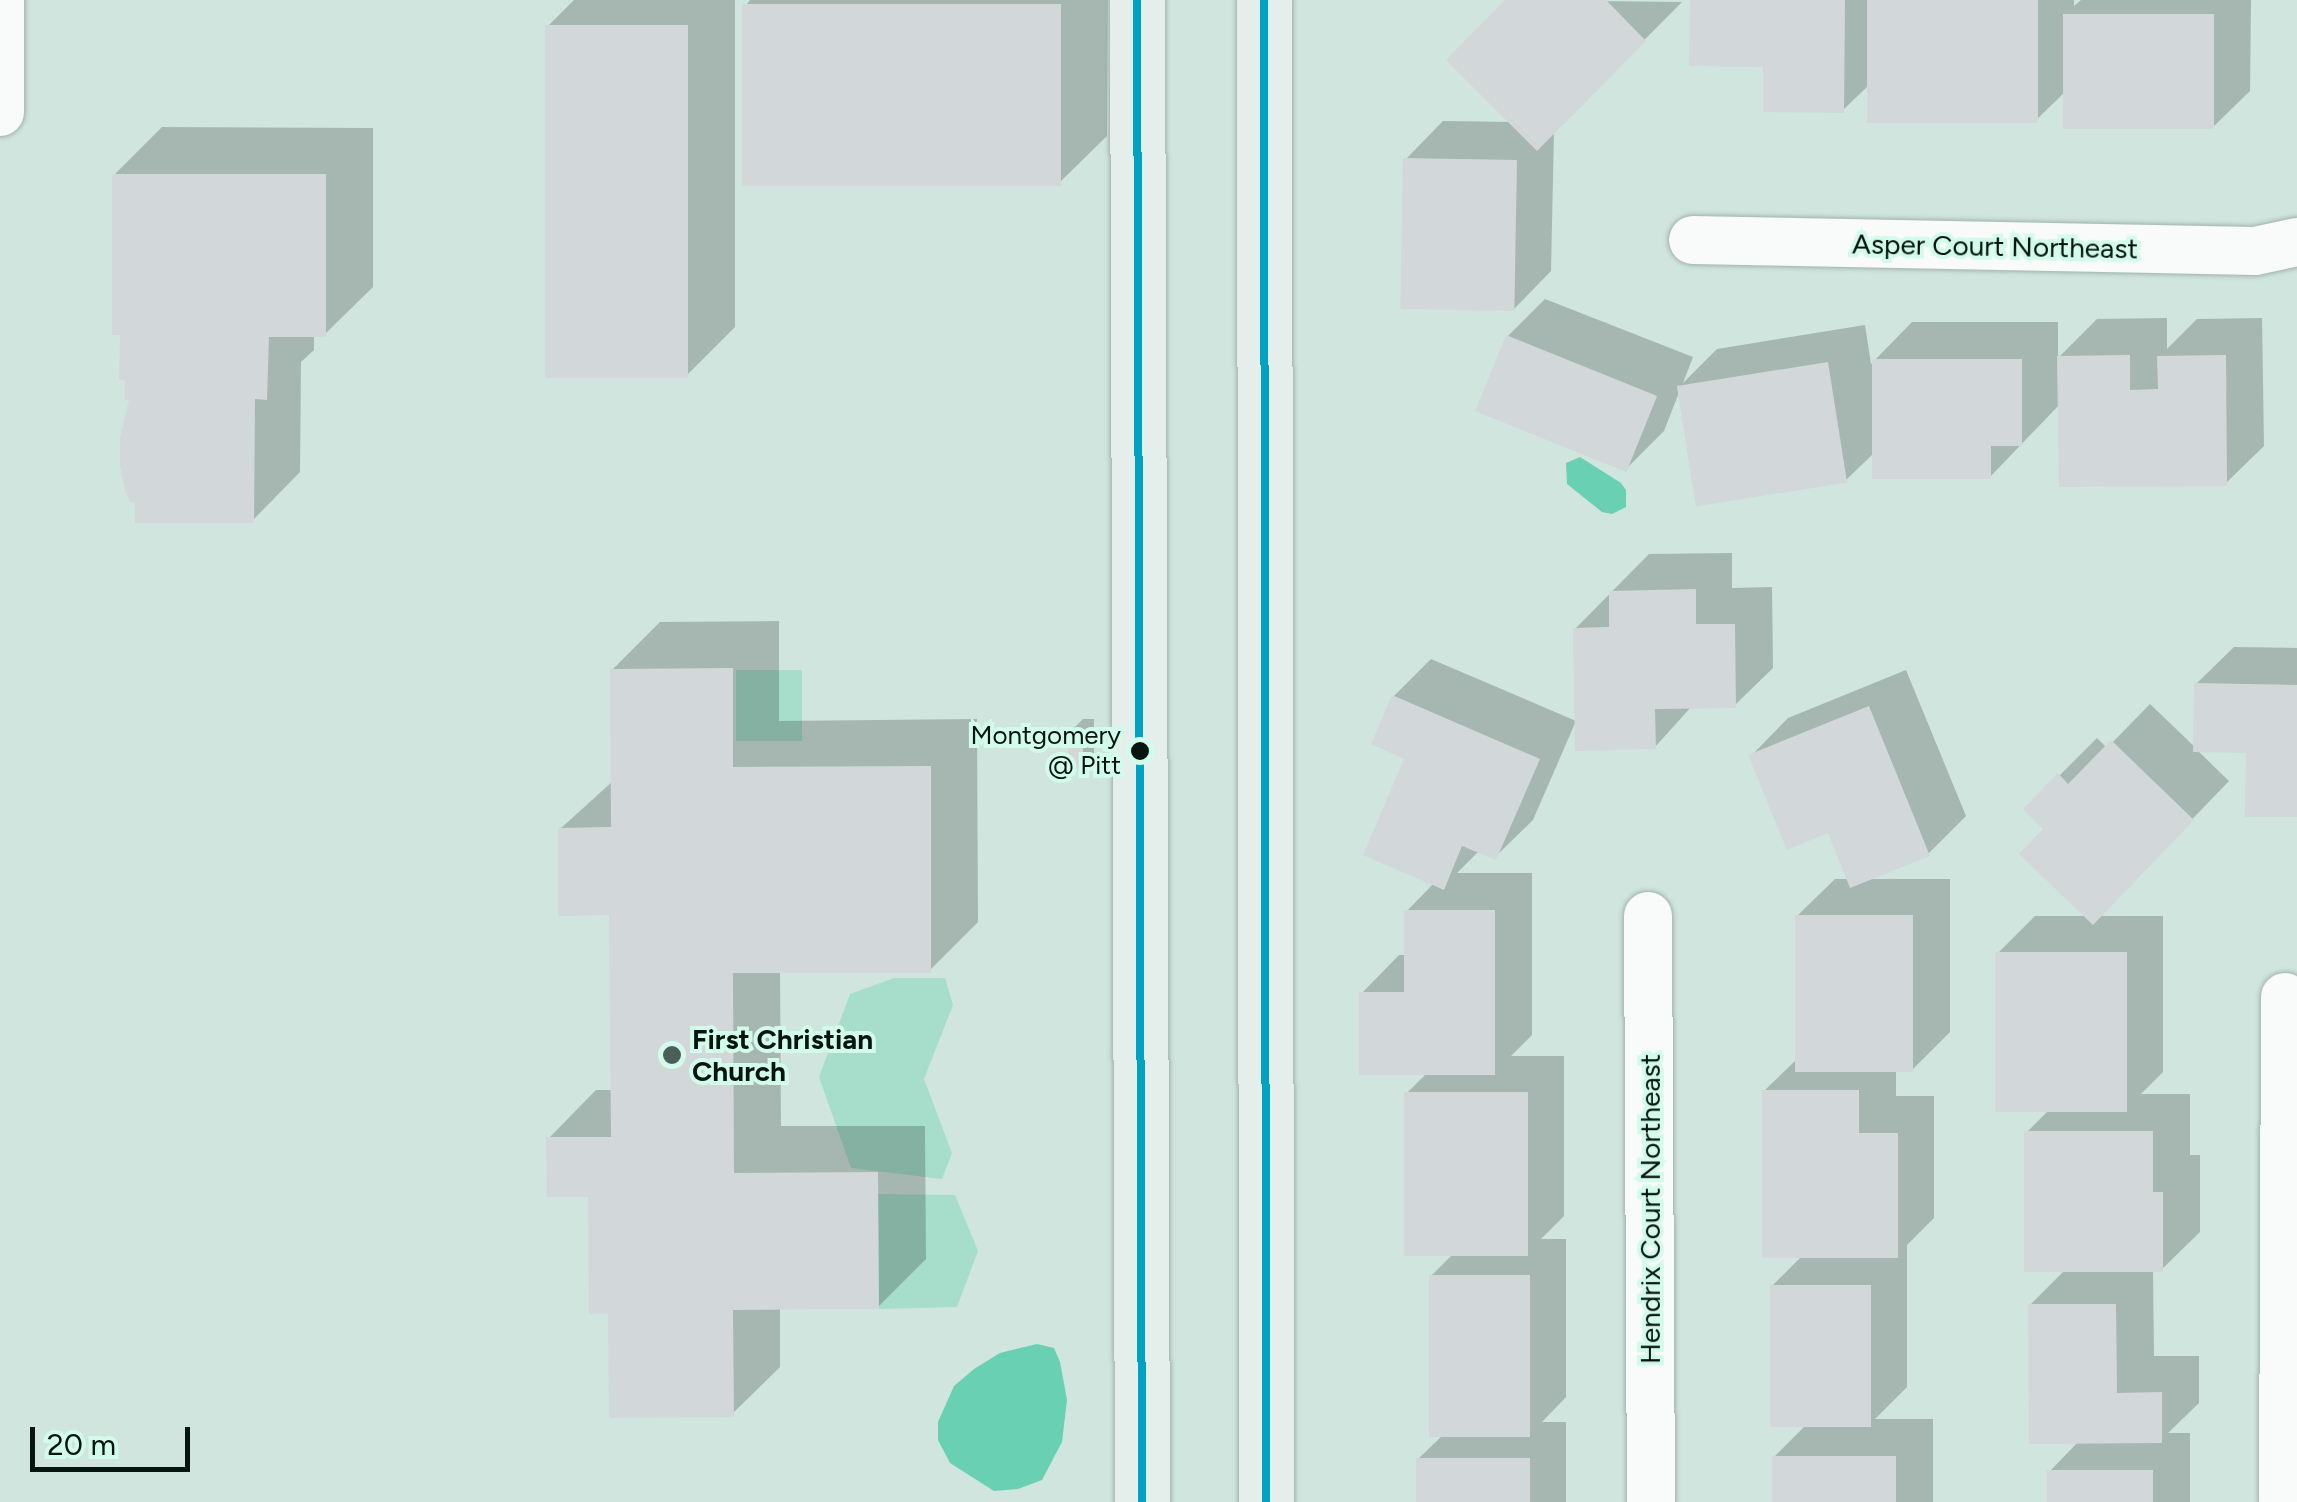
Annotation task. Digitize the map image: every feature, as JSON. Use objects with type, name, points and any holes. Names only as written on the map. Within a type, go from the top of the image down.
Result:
[{"type":"main road","points":[[1137,0],[1142,1502]]},
{"type":"main road","points":[[1264,0],[1266,1502]]},
{"type":"street","points":[[0,0],[0,112]]},
{"type":"street","name":"Asper Court Northeast","points":[[1693,240],[2255,251],[2297,242]]},
{"type":"street","name":"Hendrix Court Northeast","points":[[1648,916],[1651,1502]]},
{"type":"street","points":[[2283,1502],[2285,997]]},
{"type":"shaded area","points":[[1580,457],[1621,483],[1626,490],[1626,507],[1612,514],[1602,512],[1567,484],[1566,463]]},
{"type":"shaded area","points":[[736,670],[802,670],[802,741],[736,741]]},
{"type":"shaded area","points":[[894,978],[945,978],[953,1005],[924,1079],[952,1153],[942,1179],[851,1168],[819,1077],[850,994]]},
{"type":"shaded area","points":[[878,1194],[955,1195],[978,1251],[957,1307],[879,1309]]},
{"type":"shaded area","points":[[1037,1344],[1054,1348],[1060,1362],[1067,1400],[1062,1442],[1042,1480],[1018,1489],[994,1491],[950,1463],[938,1440],[938,1422],[954,1386],[974,1369],[1000,1353]]},
{"type":"building","points":[[1505,0],[1606,0],[1646,41],[1537,151],[1446,60]]},
{"type":"building","points":[[1690,0],[1845,0],[1844,113],[1763,112],[1763,67],[1689,66]]},
{"type":"building","points":[[1867,0],[2038,0],[2038,123],[1867,123]]},
{"type":"building","points":[[742,4],[1061,4],[1061,186],[742,186]]},
{"type":"building","points":[[2063,14],[2214,14],[2214,129],[2063,129]]},
{"type":"building","points":[[545,25],[688,25],[688,378],[545,378]]},
{"type":"building","points":[[1403,158],[1517,160],[1514,311],[1400,309]]},
{"type":"building","points":[[112,174],[326,174],[326,337],[269,337],[267,400],[255,399],[254,523],[135,523],[135,503],[130,502],[125,490],[120,465],[120,438],[129,400],[125,400],[125,380],[119,380],[120,335],[112,335]]},
{"type":"building","points":[[1506,335],[1657,396],[1626,472],[1475,411]]},
{"type":"building","points":[[2130,355],[2130,390],[2158,389],[2157,356],[2226,355],[2227,486],[2059,487],[2057,356]]},
{"type":"building","points":[[1872,359],[2022,359],[2022,446],[1991,446],[1991,479],[1872,479]]},
{"type":"building","points":[[1828,362],[1847,482],[1696,506],[1677,386]]},
{"type":"building","points":[[1696,589],[1696,624],[1735,624],[1736,708],[1655,709],[1656,749],[1575,751],[1573,628],[1609,627],[1609,591]]},
{"type":"building","name":"First Christian Church","points":[[733,668],[733,767],[931,766],[931,973],[733,973],[734,1173],[878,1172],[879,1309],[733,1310],[734,1417],[609,1418],[608,1314],[589,1314],[588,1197],[547,1197],[546,1137],[611,1137],[609,915],[558,916],[558,828],[611,827],[610,669]]},
{"type":"building","points":[[2194,683],[2297,685],[2297,817],[2245,817],[2246,753],[2193,752]]},
{"type":"building","points":[[1392,695],[1540,759],[1496,860],[1462,846],[1444,890],[1363,855],[1404,759],[1371,744]]},
{"type":"building","points":[[1869,706],[1930,856],[1850,888],[1828,833],[1787,850],[1748,755]]},
{"type":"building","points":[[1068,730],[1083,730],[1083,769],[1068,769]]},
{"type":"building","points":[[2111,740],[2194,820],[2093,925],[2019,854],[2043,829],[2023,809],[2058,773],[2068,784]]},
{"type":"building","points":[[1404,910],[1495,910],[1495,1075],[1359,1075],[1359,992],[1404,992]]},
{"type":"building","points":[[1795,915],[1913,915],[1913,1072],[1795,1072]]},
{"type":"building","points":[[1995,952],[2127,952],[2127,1112],[1995,1112]]},
{"type":"building","points":[[1762,1090],[1859,1090],[1859,1133],[1898,1133],[1898,1258],[1762,1258]]},
{"type":"building","points":[[1404,1092],[1528,1092],[1528,1256],[1404,1256]]},
{"type":"building","points":[[2024,1131],[2153,1131],[2153,1192],[2163,1192],[2163,1272],[2024,1272]]},
{"type":"building","points":[[1429,1275],[1530,1275],[1530,1437],[1429,1437]]},
{"type":"building","points":[[1770,1285],[1871,1285],[1871,1427],[1770,1427]]},
{"type":"building","points":[[2028,1304],[2116,1304],[2117,1393],[2162,1392],[2162,1443],[2029,1444]]},
{"type":"building","points":[[1772,1456],[1896,1456],[1896,1502],[1772,1502]]},
{"type":"building","points":[[1416,1458],[1530,1458],[1530,1502],[1416,1502]]},
{"type":"building","points":[[2047,1470],[2153,1470],[2153,1502],[2047,1502]]},
{"type":"transit line","points":[[1137,0],[1142,1502]]},
{"type":"transit line","points":[[1264,0],[1266,1502]]},
{"type":"place","name":"Montgomery @ Pitt","points":[[1140,751]]},
{"type":"place","name":"First Christian Church","points":[[672,1055]]}]
